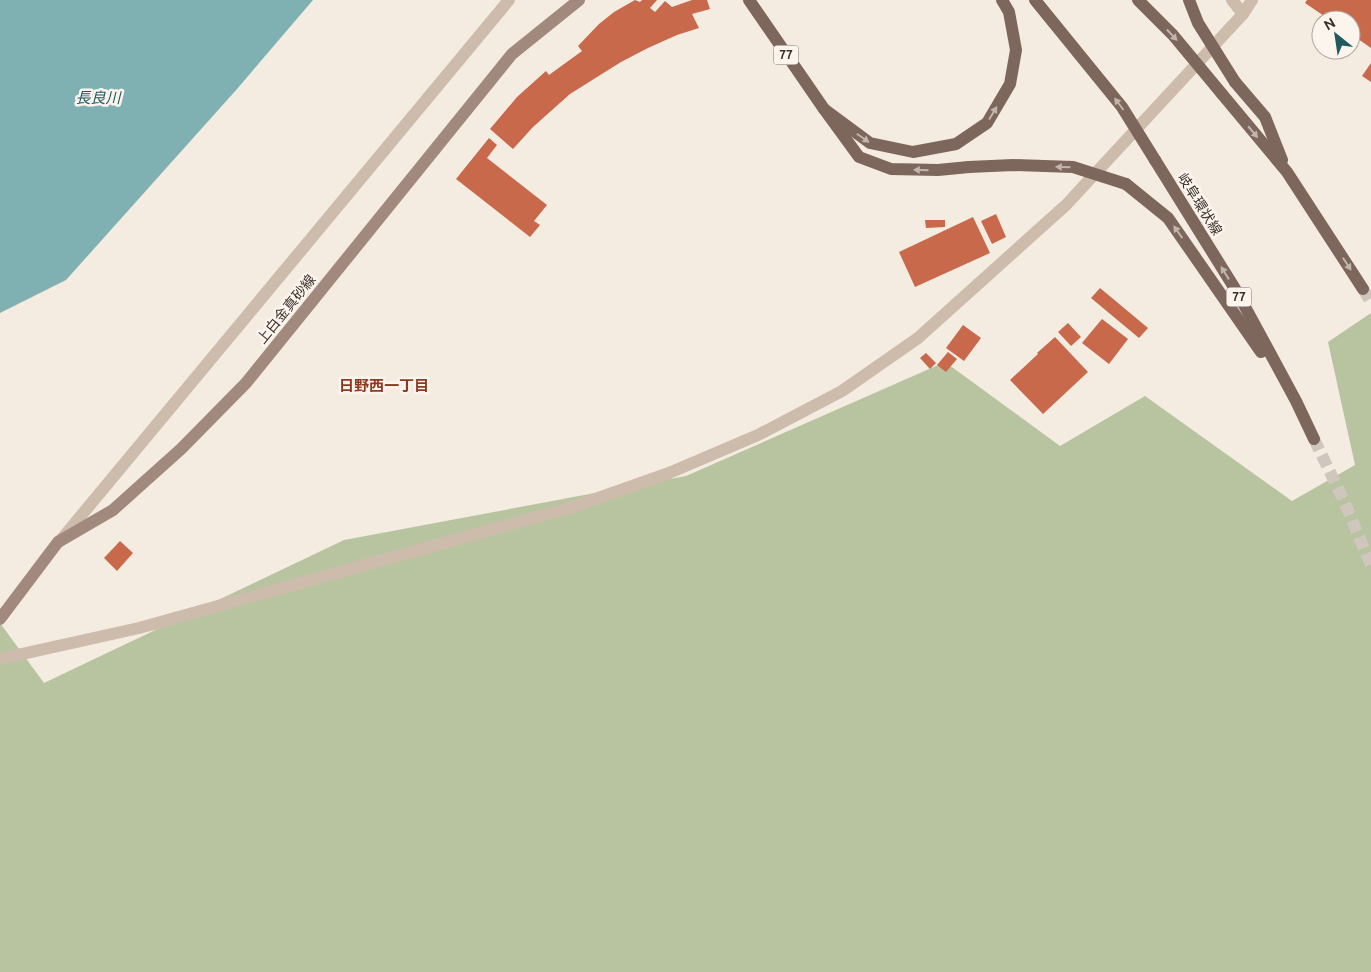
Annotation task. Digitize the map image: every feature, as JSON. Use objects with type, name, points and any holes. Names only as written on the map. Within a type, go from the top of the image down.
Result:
[{"type":"main road","name":"上白金真砂線","points":[[0,619],[58,542],[113,510],[181,449],[246,383],[512,54],[579,0]]},
{"type":"main road","name":"77","points":[[749,0],[859,157],[891,169],[938,170],[1013,165],[1073,167],[1126,184],[1168,218],[1296,401]]},
{"type":"main road","name":"77","points":[[824,109],[870,142],[913,152],[956,144],[987,123],[1010,84],[1016,50],[1009,12],[1002,0]]},
{"type":"main road","name":"岐阜環状線","points":[[1035,0],[1122,107],[1237,292],[1296,401],[1314,439]]},
{"type":"main road","points":[[1138,0],[1173,35],[1287,172],[1363,289]]},
{"type":"main road","points":[[1189,0],[1198,23],[1235,82],[1265,117],[1287,172]]},
{"type":"street","points":[[58,542],[510,0]]},
{"type":"street","points":[[1232,0],[1242,14]]},
{"type":"street","points":[[0,659],[139,628],[573,507],[669,473],[758,435],[842,391],[918,338],[1066,204],[1242,14],[1252,0]]},
{"type":"green space","points":[[1371,313],[1371,972],[0,972],[0,623],[44,683],[344,540],[686,476],[945,362],[1060,446],[1145,396],[1292,501],[1355,465],[1328,342]]},
{"type":"water","name":"長良川","points":[[0,0],[313,0],[237,89],[66,280],[0,313]]},
{"type":"building","points":[[635,0],[640,2],[642,0],[657,0],[650,8],[655,12],[665,1],[672,7],[692,0],[707,0],[710,9],[692,14],[699,28],[677,35],[648,48],[621,62],[570,94],[533,127],[513,149],[490,129],[517,97],[546,71],[549,75],[582,51],[578,46],[599,24],[614,12]]},
{"type":"building","points":[[1307,0],[1371,0],[1371,48],[1361,41],[1361,10],[1315,10],[1305,3]]},
{"type":"building","points":[[1371,63],[1371,82],[1362,76]]},
{"type":"building","points":[[489,138],[497,145],[487,158],[547,205],[534,221],[540,225],[530,237],[456,179]]},
{"type":"building","points":[[996,214],[1006,237],[992,244],[981,221]]},
{"type":"building","points":[[973,217],[990,253],[915,287],[899,252]]},
{"type":"building","points":[[925,220],[945,220],[945,227],[926,228]]},
{"type":"building","points":[[1100,288],[1148,328],[1139,338],[1091,298]]},
{"type":"building","points":[[1102,319],[1128,339],[1109,364],[1082,343]]},
{"type":"building","points":[[1068,323],[1081,337],[1071,346],[1058,332]]},
{"type":"building","points":[[963,325],[981,338],[964,361],[946,348]]},
{"type":"building","points":[[1055,337],[1088,372],[1043,414],[1010,380]]},
{"type":"building","points":[[948,352],[957,359],[946,372],[937,365]]},
{"type":"building","points":[[926,353],[936,363],[930,369],[920,358]]},
{"type":"building","points":[[120,541],[133,553],[117,571],[104,558]]},
{"type":"tunnel","points":[[1363,289],[1371,302]]},
{"type":"tunnel","points":[[1314,439],[1344,501],[1371,565]]},
{"type":"district","name":"日野西一丁目","points":[[384,386]]}]
